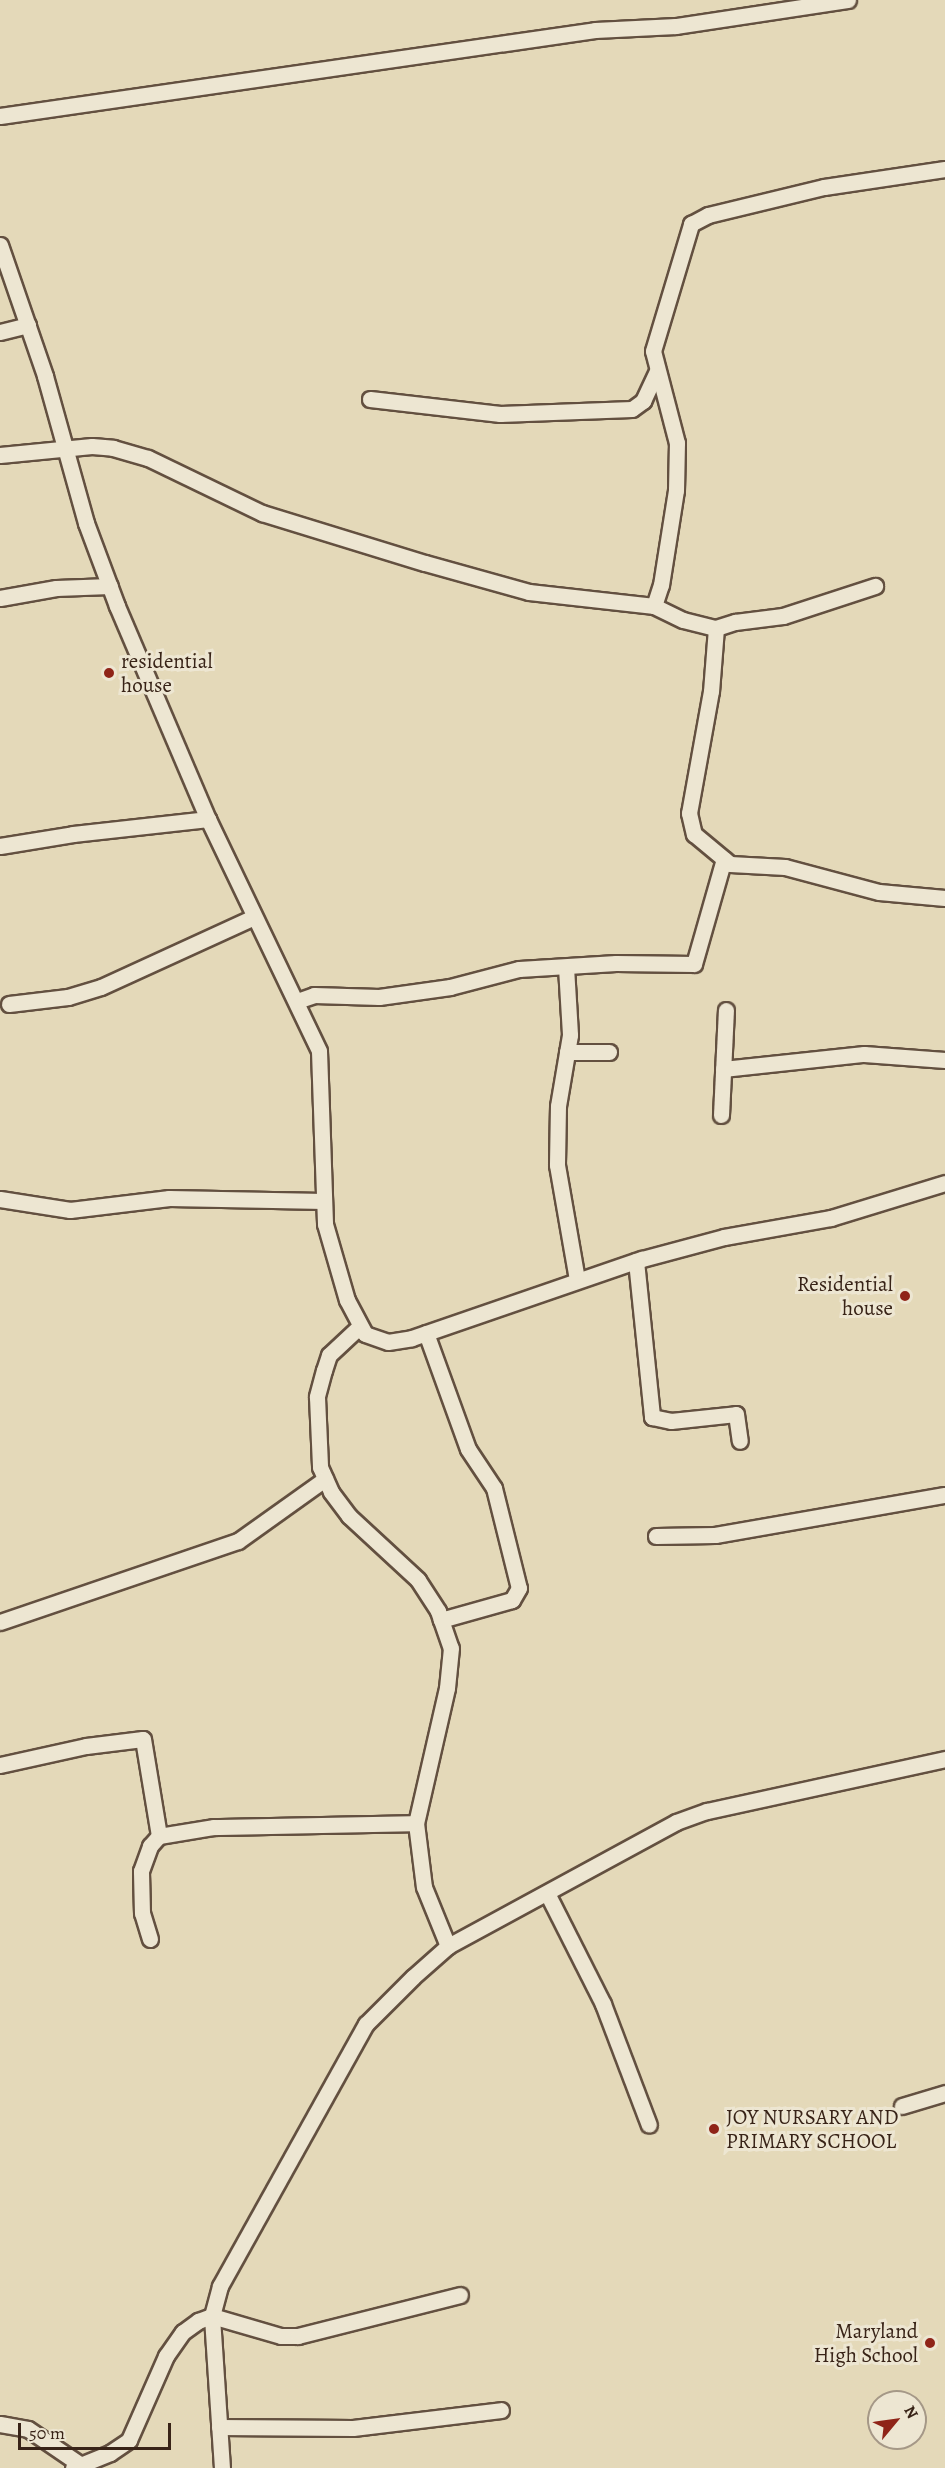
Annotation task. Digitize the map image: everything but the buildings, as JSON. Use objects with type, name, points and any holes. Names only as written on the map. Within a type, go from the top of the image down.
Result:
[{"type":"street","points":[[0,116],[595,30],[676,26],[848,0]]},
{"type":"street","points":[[654,606],[661,585],[676,490],[677,443],[653,351],[684,236],[698,218],[824,187],[945,169]]},
{"type":"street","points":[[0,245],[28,325],[86,523],[110,586],[208,819],[319,1051],[322,1070],[324,1201],[336,1268],[359,1328],[371,1338],[388,1342],[426,1333],[636,1261],[724,1237],[831,1218],[945,1183]]},
{"type":"street","points":[[0,332],[28,325]]},
{"type":"street","points":[[370,399],[500,414],[632,409],[643,401],[657,371]]},
{"type":"street","points":[[0,454],[64,448],[113,448],[148,458],[262,513],[529,592],[654,606],[683,620],[716,628],[735,622],[783,616],[875,586]]},
{"type":"street","points":[[0,597],[56,588],[110,586]]},
{"type":"street","points":[[716,628],[709,701],[689,813],[694,834],[730,864],[785,867],[879,892],[945,898]]},
{"type":"street","points":[[0,846],[208,819]]},
{"type":"street","points":[[297,1002],[314,996],[379,997],[450,987],[519,969],[694,964],[724,860]]},
{"type":"street","points":[[9,1004],[68,997],[101,987],[254,917]]},
{"type":"street","points":[[566,967],[570,1035],[558,1106],[557,1165],[577,1280]]},
{"type":"street","points":[[721,1115],[726,1010]]},
{"type":"street","points":[[567,1052],[609,1052]]},
{"type":"street","points":[[723,1069],[864,1054],[945,1060]]},
{"type":"street","points":[[0,1199],[70,1210],[159,1199],[324,1201]]},
{"type":"street","points":[[636,1261],[652,1417],[671,1420],[736,1414],[740,1441]]},
{"type":"street","points":[[359,1328],[329,1355],[317,1397],[320,1467],[325,1479],[349,1516],[418,1580],[441,1620],[451,1648],[451,1668],[416,1823],[424,1887],[448,1946]]},
{"type":"street","points":[[426,1333],[468,1449],[494,1488],[519,1588],[512,1600],[441,1620]]},
{"type":"street","points":[[0,1622],[238,1541],[325,1479]]},
{"type":"street","points":[[656,1536],[715,1535],[945,1495]]},
{"type":"street","points":[[0,1765],[86,1746],[143,1739],[159,1836]]},
{"type":"street","points":[[222,2468],[212,2316],[220,2286],[257,2215],[366,2024],[448,1946],[676,1822],[707,1811],[945,1759]]},
{"type":"street","points":[[150,1939],[142,1913],[141,1871],[150,1846],[159,1836],[214,1827],[416,1823]]},
{"type":"street","points":[[547,1893],[603,2004],[649,2125]]},
{"type":"street","points":[[902,2106],[945,2093]]},
{"type":"street","points":[[0,2424],[28,2429],[77,2466],[110,2453],[129,2440],[166,2356],[183,2332],[212,2316],[281,2336],[298,2336],[460,2295]]},
{"type":"street","points":[[219,2427],[353,2428],[501,2410]]},
{"type":"place","name":"residential house","points":[[109,673]]},
{"type":"place","name":"Residential house","points":[[905,1296]]},
{"type":"place","name":"JOY NURSARY AND PRIMARY SCHOOL","points":[[714,2129]]},
{"type":"place","name":"Maryland High School","points":[[930,2343]]}]
